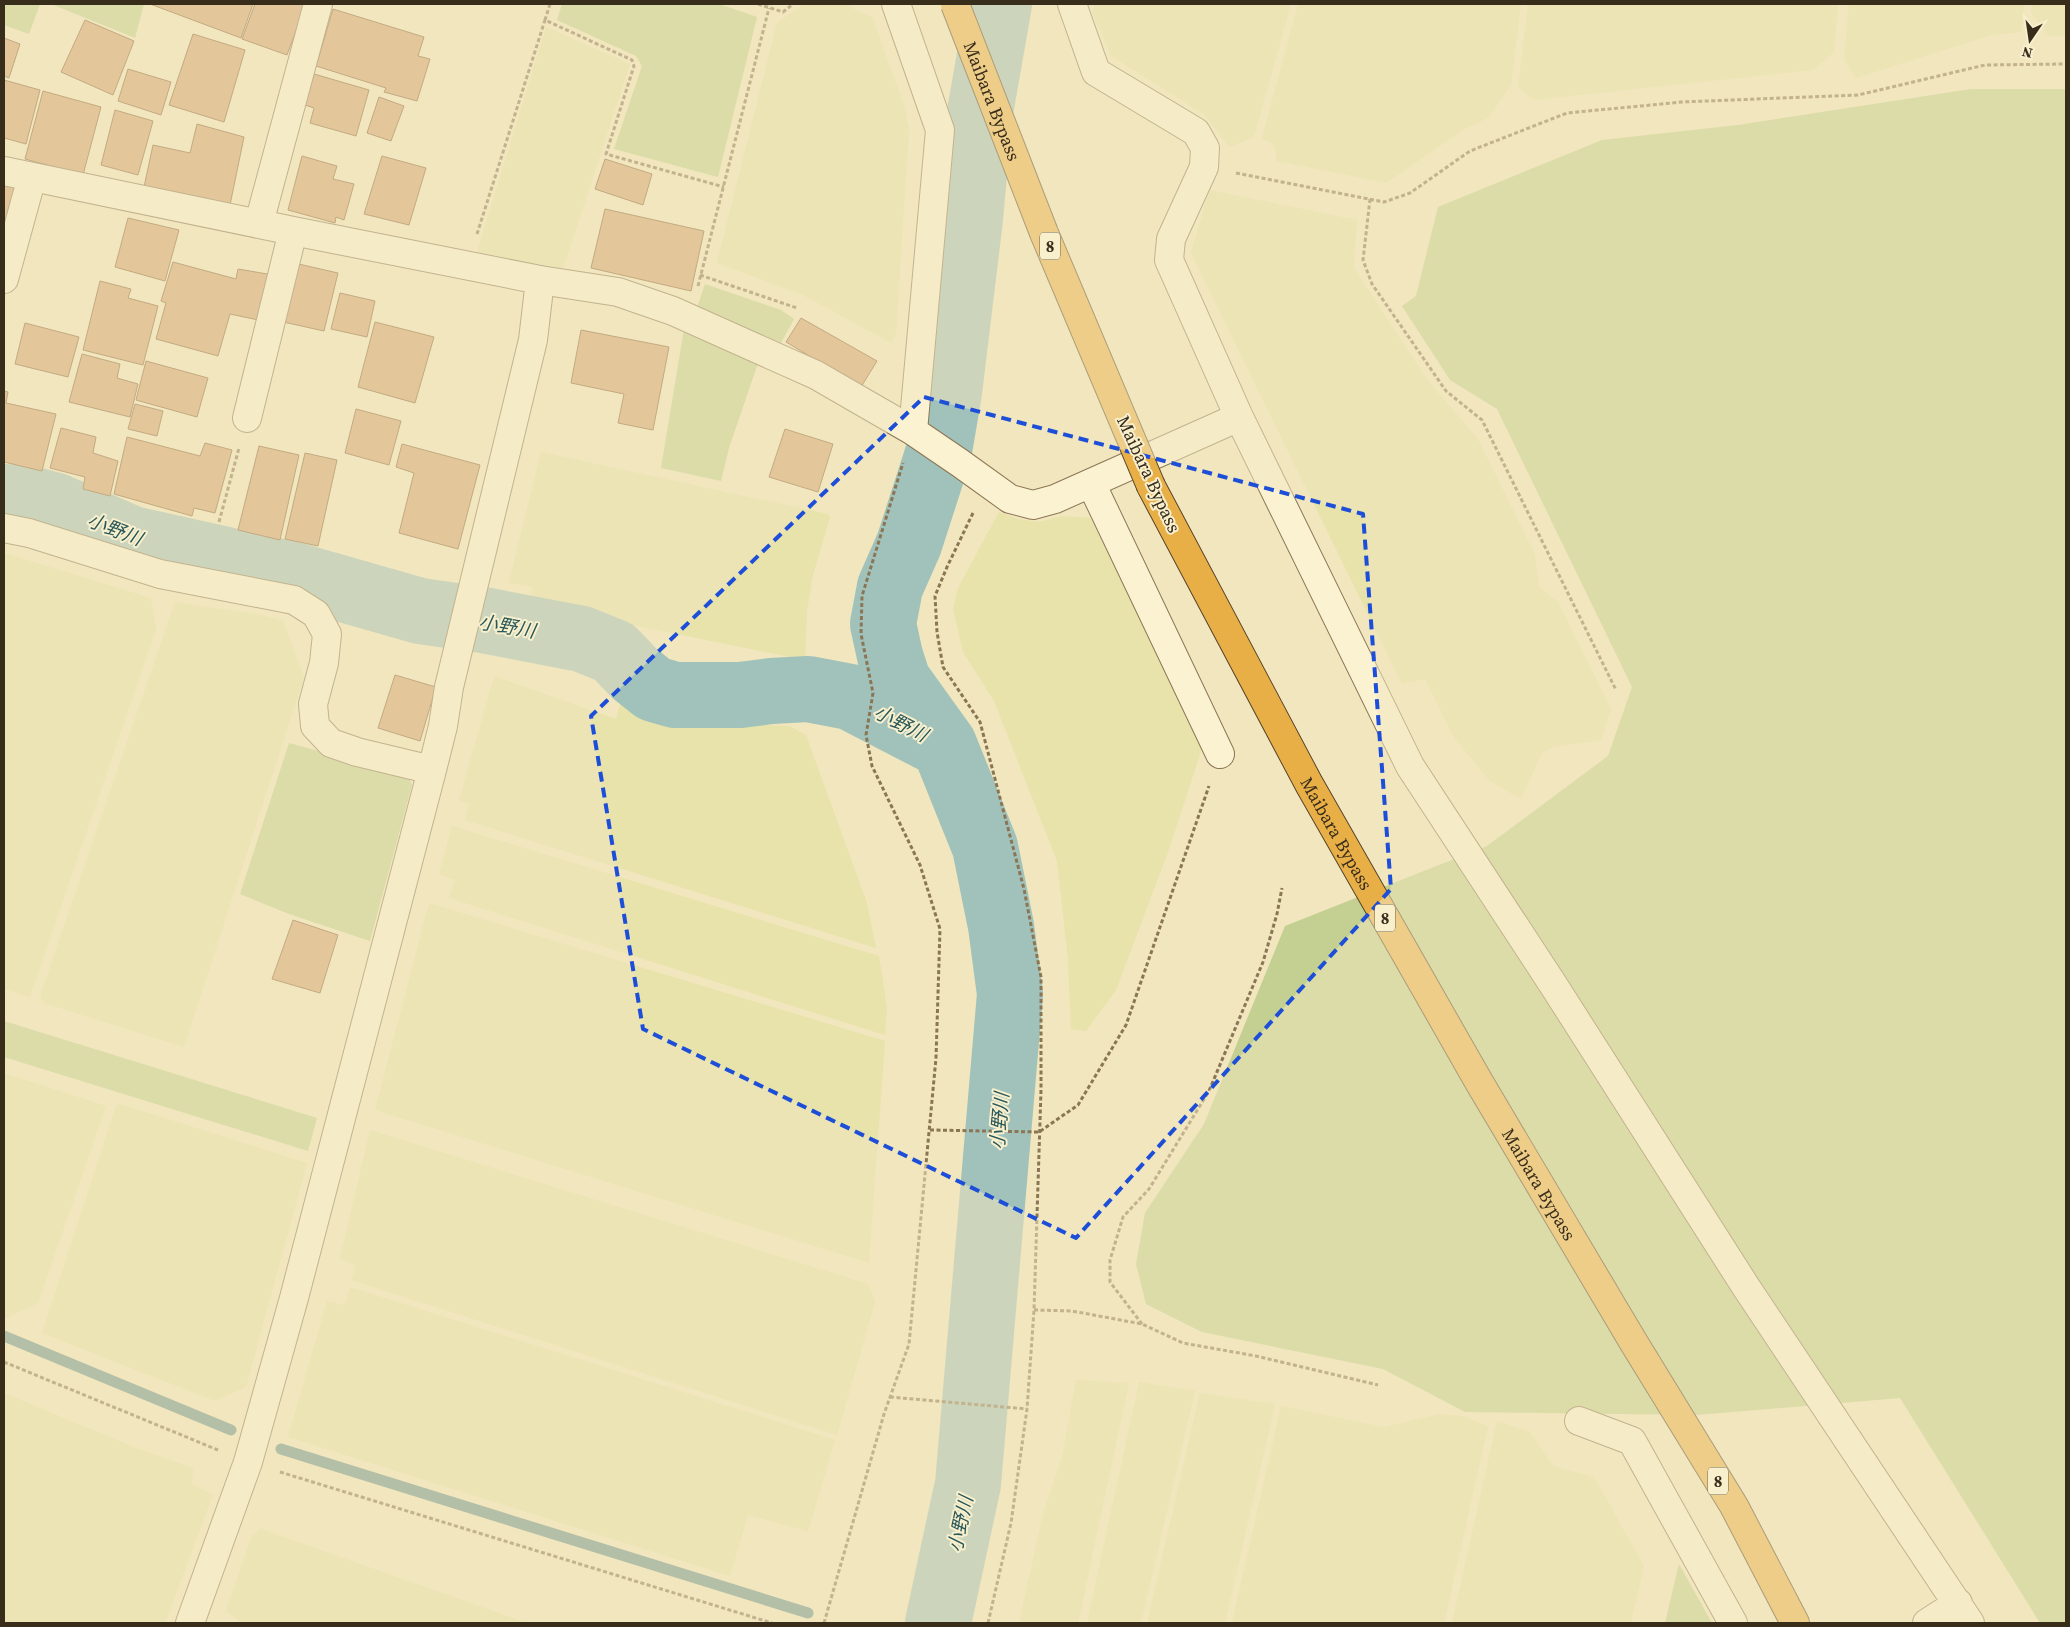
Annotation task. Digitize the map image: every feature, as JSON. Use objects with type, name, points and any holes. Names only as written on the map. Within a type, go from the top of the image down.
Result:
[{"type":"highway","name":"Maibara Bypass","points":[[955,4],[1044,233],[1151,486],[1309,784],[1479,1082],[1634,1343],[1734,1506],[1795,1623]]},
{"type":"street","points":[[259,224],[318,4]]},
{"type":"street","points":[[896,4],[940,130],[918,434]]},
{"type":"street","points":[[1072,4],[1096,72],[1196,132],[1205,148],[1204,167],[1171,239],[1169,260],[1239,417],[1410,766],[1549,978],[1746,1287],[1964,1613],[1927,1623]]},
{"type":"street","points":[[4,171],[540,280],[618,292],[690,318],[816,375],[918,434],[1010,499],[1033,505],[1055,499],[1239,417]]},
{"type":"street","points":[[4,279],[32,177]]},
{"type":"street","points":[[247,418],[293,231]]},
{"type":"street","points":[[190,1623],[248,1462],[294,1298],[432,770],[467,614],[533,340],[540,280]]},
{"type":"street","points":[[1091,482],[1220,754]]},
{"type":"street","points":[[4,528],[29,533],[160,574],[294,600],[316,614],[327,634],[324,663],[313,704],[314,726],[331,743],[357,752],[432,770]]},
{"type":"street","points":[[1579,1421],[1632,1441],[1733,1623]]},
{"type":"path","points":[[467,265],[550,4]]},
{"type":"path","points":[[758,4],[783,12],[794,4]]},
{"type":"path","points":[[690,318],[770,8]]},
{"type":"path","points":[[545,20],[632,60],[634,66],[606,154],[724,187]]},
{"type":"path","points":[[1204,167],[1384,202],[1410,193],[1470,151],[1567,113],[1682,102],[1858,95],[1984,65],[2066,64]]},
{"type":"path","points":[[1370,199],[1363,260],[1372,284],[1446,391],[1482,420],[1616,690]]},
{"type":"path","points":[[700,275],[797,308]]},
{"type":"path","points":[[220,522],[247,418]]},
{"type":"path","points":[[824,1623],[890,1398],[909,1344],[936,1058],[940,929],[920,865],[872,766],[866,735],[873,693],[861,634],[862,596],[918,434]]},
{"type":"path","points":[[988,483],[935,596],[937,632],[943,666],[980,722],[1024,889],[1041,977],[1040,1132],[1034,1310],[1027,1409],[1010,1523],[988,1623]]},
{"type":"path","points":[[930,1130],[1040,1132],[1078,1105],[1126,1025],[1220,754]]},
{"type":"path","points":[[1142,1324],[1110,1282],[1110,1260],[1123,1217],[1149,1189],[1209,1091],[1263,962],[1277,914],[1282,888]]},
{"type":"path","points":[[1034,1310],[1072,1311],[1142,1324],[1183,1343],[1256,1356],[1378,1385]]},
{"type":"path","points":[[4,1362],[248,1462],[772,1623]]},
{"type":"path","points":[[890,1398],[1027,1409]]},
{"type":"highlighted area","points":[[924,397],[1363,514],[1391,889],[1076,1238],[643,1029],[591,716]]},
{"type":"shaded area","points":[[804,4],[850,4],[852,8],[872,17],[903,102],[909,129],[896,333],[891,343],[803,295],[717,263],[777,23]]},
{"type":"shaded area","points":[[1094,4],[1291,4],[1254,137],[1229,147],[1205,115],[1111,56],[1093,13]]},
{"type":"shaded area","points":[[1298,4],[1521,4],[1511,85],[1488,118],[1466,128],[1386,183],[1277,161],[1274,145],[1262,138]]},
{"type":"shaded area","points":[[1528,4],[1838,4],[1834,52],[1813,70],[1534,100],[1518,87]]},
{"type":"shaded area","points":[[1849,4],[2024,4],[2021,32],[1988,36],[1856,78],[1844,60]]},
{"type":"shaded area","points":[[2032,4],[2066,4],[2066,36],[2049,36],[2031,13]]},
{"type":"shaded area","points":[[546,27],[630,64],[563,269],[477,252]]},
{"type":"shaded area","points":[[1209,190],[1357,220],[1354,268],[1428,381],[1478,439],[1535,555],[1539,587],[1558,602],[1611,709],[1601,740],[1553,747],[1542,753],[1521,799],[1490,781],[1453,736],[1425,679],[1402,684],[1191,253]]},
{"type":"shaded area","points":[[541,452],[828,514],[830,517],[813,575],[807,610],[805,660],[529,604],[533,587],[509,583]]},
{"type":"shaded area","points":[[999,512],[1018,519],[1039,522],[1062,516],[1090,518],[1204,742],[1168,852],[1116,990],[1086,1031],[1071,1029],[1068,959],[1057,861],[994,701],[963,652],[953,609],[958,588]]},
{"type":"shaded area","points":[[4,553],[151,598],[156,629],[30,997],[4,989]]},
{"type":"shaded area","points":[[175,602],[261,615],[283,621],[304,677],[184,1047],[44,1003],[40,996]]},
{"type":"shaded area","points":[[494,676],[616,719],[621,701],[658,718],[679,722],[789,726],[806,735],[867,903],[876,948],[465,820],[469,804],[459,801]]},
{"type":"shaded area","points":[[452,826],[879,956],[887,1008],[885,1035],[449,898],[455,880],[439,874]]},
{"type":"shaded area","points":[[429,903],[885,1041],[869,1263],[375,1110]]},
{"type":"shaded area","points":[[4,1073],[106,1106],[38,1303],[6,1318],[4,1317]]},
{"type":"shaded area","points":[[117,1103],[307,1163],[246,1387],[215,1401],[42,1333]]},
{"type":"shaded area","points":[[370,1130],[868,1284],[875,1302],[837,1435],[351,1280],[356,1265],[340,1259]]},
{"type":"shaded area","points":[[350,1287],[835,1440],[808,1531],[748,1515],[730,1576],[288,1437],[327,1301],[345,1305]]},
{"type":"shaded area","points":[[1076,1380],[1129,1383],[1078,1623],[1019,1623],[1043,1514],[1062,1457]]},
{"type":"shaded area","points":[[1139,1382],[1195,1391],[1141,1623],[1087,1623]]},
{"type":"shaded area","points":[[4,1393],[136,1448],[193,1468],[192,1484],[213,1495],[165,1623],[4,1623]]},
{"type":"shaded area","points":[[1200,1393],[1275,1404],[1225,1623],[1147,1623]]},
{"type":"shaded area","points":[[1281,1406],[1384,1427],[1440,1414],[1463,1416],[1488,1427],[1444,1623],[1232,1623]]},
{"type":"shaded area","points":[[1497,1421],[1530,1432],[1553,1466],[1594,1477],[1644,1566],[1631,1623],[1452,1623]]},
{"type":"shaded area","points":[[261,1529],[527,1623],[242,1623],[226,1611],[252,1535]]},
{"type":"green space","points":[[4,4],[40,4],[29,34],[4,25]]},
{"type":"green space","points":[[51,4],[144,4],[135,38]]},
{"type":"green space","points":[[562,4],[719,4],[757,17],[718,177],[614,149],[642,66],[636,56],[557,20]]},
{"type":"green space","points":[[1971,89],[2066,89],[2066,1623],[2040,1623],[1900,1398],[1696,1415],[1465,1412],[1383,1369],[1202,1332],[1146,1304],[1136,1264],[1145,1213],[1204,1124],[1285,926],[1487,846],[1608,756],[1632,687],[1497,409],[1450,380],[1402,306],[1416,296],[1438,207],[1602,140],[1738,125]]},
{"type":"green space","points":[[705,284],[781,310],[794,319],[781,343],[697,308]]},
{"type":"green space","points":[[684,329],[759,360],[729,448],[721,481],[661,468]]},
{"type":"green space","points":[[289,743],[407,775],[412,785],[370,941],[289,914],[240,894]]},
{"type":"green space","points":[[4,1021],[317,1118],[308,1151],[4,1057]]},
{"type":"green space","points":[[1679,1564],[1712,1623],[1665,1623]]},
{"type":"building","points":[[150,4],[253,4],[241,38]]},
{"type":"building","points":[[255,4],[306,4],[287,55],[242,39]]},
{"type":"building","points":[[333,9],[424,37],[418,56],[430,59],[417,101],[384,92],[386,88],[316,66]]},
{"type":"building","points":[[85,20],[134,41],[113,95],[61,72]]},
{"type":"building","points":[[193,34],[245,50],[224,122],[169,105]]},
{"type":"building","points":[[4,38],[20,44],[9,78],[4,76]]},
{"type":"building","points":[[128,69],[171,82],[161,115],[118,101]]},
{"type":"building","points":[[314,74],[369,90],[356,136],[310,123],[314,108],[305,105]]},
{"type":"building","points":[[4,80],[40,90],[26,144],[4,138]]},
{"type":"building","points":[[43,91],[101,107],[83,175],[25,159]]},
{"type":"building","points":[[379,97],[404,106],[391,141],[367,133]]},
{"type":"building","points":[[115,110],[153,121],[138,175],[101,165]]},
{"type":"building","points":[[197,124],[244,137],[230,205],[144,187],[153,145],[190,153]]},
{"type":"building","points":[[302,156],[337,166],[333,179],[354,184],[344,220],[336,217],[335,223],[288,210]]},
{"type":"building","points":[[382,156],[426,168],[409,225],[364,214]]},
{"type":"building","points":[[605,159],[652,174],[643,205],[595,189]]},
{"type":"building","points":[[4,182],[18,184],[4,232]]},
{"type":"building","points":[[605,209],[704,231],[691,291],[591,268]]},
{"type":"building","points":[[128,218],[179,230],[165,281],[115,267]]},
{"type":"building","points":[[173,262],[236,279],[238,269],[273,275],[263,321],[230,314],[218,356],[156,339],[166,303],[161,301]]},
{"type":"building","points":[[294,263],[338,273],[324,331],[279,321]]},
{"type":"building","points":[[100,281],[131,289],[128,298],[158,306],[143,365],[83,350]]},
{"type":"building","points":[[340,293],[375,301],[367,337],[331,329]]},
{"type":"building","points":[[801,318],[877,361],[861,387],[786,342]]},
{"type":"building","points":[[375,322],[434,337],[415,403],[358,387]]},
{"type":"building","points":[[25,323],[79,337],[68,377],[15,364]]},
{"type":"building","points":[[581,330],[669,347],[653,430],[618,423],[624,394],[571,383]]},
{"type":"building","points":[[82,354],[120,364],[117,378],[138,384],[130,417],[69,402]]},
{"type":"building","points":[[146,361],[208,378],[197,417],[136,400]]},
{"type":"building","points":[[4,391],[8,392],[6,403],[56,414],[42,471],[4,462]]},
{"type":"building","points":[[135,404],[163,411],[157,436],[128,429]]},
{"type":"building","points":[[356,409],[401,421],[389,465],[345,453]]},
{"type":"building","points":[[61,428],[96,437],[93,453],[118,461],[110,496],[83,489],[85,477],[50,468]]},
{"type":"building","points":[[785,429],[833,444],[818,492],[769,477]]},
{"type":"building","points":[[127,437],[200,456],[205,443],[232,450],[215,513],[194,508],[192,516],[114,494]]},
{"type":"building","points":[[402,444],[480,465],[458,549],[399,533],[414,473],[396,467]]},
{"type":"building","points":[[259,446],[299,455],[280,540],[238,530]]},
{"type":"building","points":[[305,453],[337,460],[318,546],[285,539]]},
{"type":"building","points":[[395,675],[436,687],[420,741],[378,728]]},
{"type":"building","points":[[293,920],[338,935],[320,993],[272,979]]},
{"type":"waterway","name":"小野川","points":[[938,1623],[968,1484],[1010,994],[1001,926],[985,847],[944,745],[898,681],[883,624],[890,587],[909,544],[939,451],[949,392],[970,219],[979,118],[999,4]]},
{"type":"waterway","name":"小野川","points":[[4,497],[26,498],[56,506],[132,539],[294,575],[420,611],[483,620],[582,639],[614,652],[634,673],[654,689],[675,695],[740,695],[808,689],[850,697],[937,742]]},
{"type":"waterway","points":[[4,1336],[231,1430]]},
{"type":"waterway","points":[[281,1449],[808,1613]]}]
